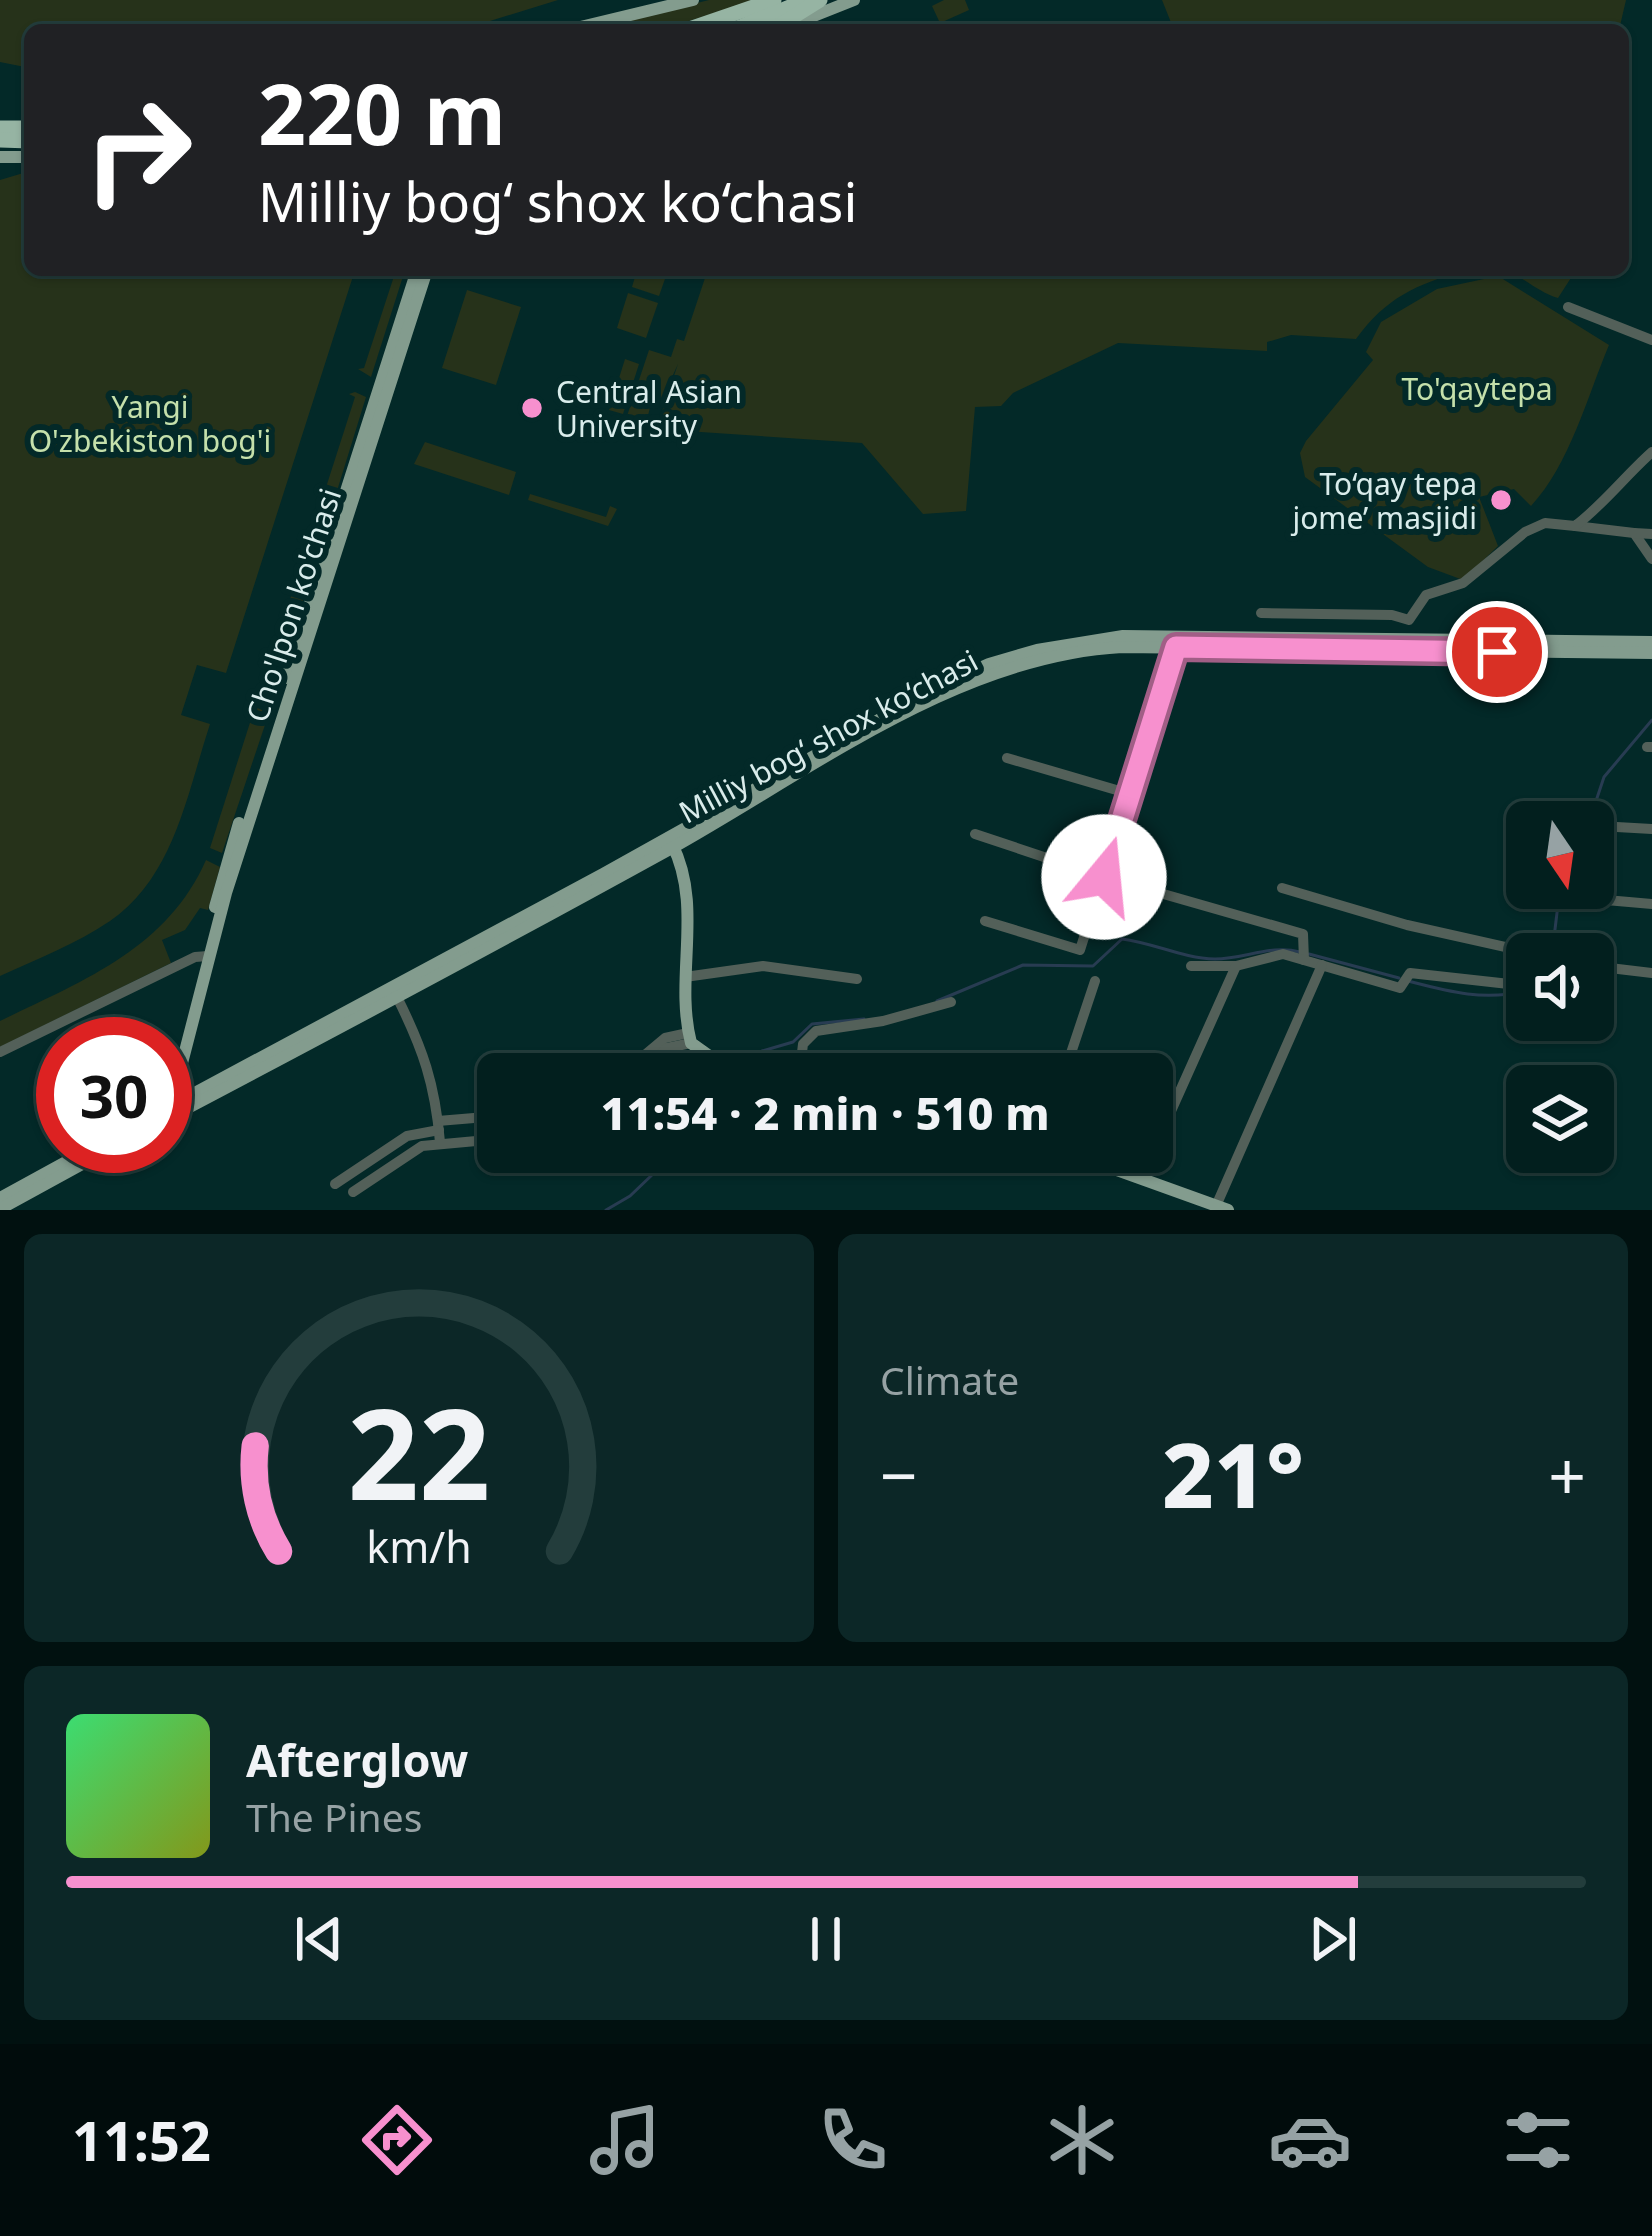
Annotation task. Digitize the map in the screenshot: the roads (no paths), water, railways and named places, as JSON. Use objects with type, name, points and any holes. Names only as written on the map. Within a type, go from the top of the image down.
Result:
[{"type":"highway","points":[[773,13],[808,0]]},
{"type":"highway","points":[[717,24],[820,0]]},
{"type":"main road","points":[[593,24],[693,0]]},
{"type":"main road","points":[[773,13],[854,0]]},
{"type":"main road","name":"Cho'lpon ko'chasi","points":[[192,1023],[208,956],[417,276]]},
{"type":"main road","name":"Milliy bog‘ shox ko‘chasi","points":[[670,843],[911,700],[1006,658],[1076,641],[1123,636],[1623,647],[1652,642]]},
{"type":"main road","name":"Milliy bog‘ shox ko‘chasi","points":[[192,1100],[912,711],[989,674],[1077,651],[1406,638],[1623,647],[1652,653]]},
{"type":"main road","points":[[670,843],[688,895],[685,977],[690,1038],[706,1053]]},
{"type":"main road","name":"Milliy bog‘ shox ko‘chasi","points":[[192,1100],[397,997],[481,946]]},
{"type":"main road","points":[[0,1198],[46,1173]]},
{"type":"main road","points":[[0,1209],[66,1173]]},
{"type":"main road","points":[[1127,1173],[1222,1208]]},
{"type":"street","points":[[1568,307],[1652,340]]},
{"type":"street","points":[[1575,526],[1652,452]]},
{"type":"street","points":[[1406,638],[1408,620],[1426,595],[1463,583],[1525,532],[1545,523],[1652,534]]},
{"type":"street","points":[[1634,533],[1652,559]]},
{"type":"street","points":[[1261,613],[1392,615],[1408,620]]},
{"type":"street","points":[[985,921],[1080,950],[1176,647]]},
{"type":"street","points":[[1007,758],[1130,794]]},
{"type":"street","points":[[1614,827],[1652,829]]},
{"type":"street","points":[[975,834],[1303,934],[1304,955]]},
{"type":"street","points":[[1282,888],[1407,925],[1506,947]]},
{"type":"street","points":[[1614,901],[1652,904]]},
{"type":"street","points":[[1191,966],[1304,955],[1322,965],[1400,988],[1410,973],[1506,984]]},
{"type":"street","points":[[0,1052],[195,957],[208,956]]},
{"type":"street","points":[[1141,1178],[1235,965]]},
{"type":"street","points":[[1222,1208],[1322,965]]},
{"type":"street","points":[[685,977],[763,966],[857,979]]},
{"type":"street","points":[[1614,968],[1652,973]]},
{"type":"street","points":[[1071,1053],[1095,981]]},
{"type":"street","points":[[397,997],[425,1053],[439,1131]]},
{"type":"street","points":[[802,1053],[803,1044],[816,1031],[883,1021],[951,1002]]},
{"type":"street","points":[[647,1053],[665,1038],[690,1038]]},
{"type":"street","points":[[662,1053],[690,1038]]},
{"type":"street","points":[[335,1184],[407,1136],[477,1121]]},
{"type":"street","points":[[353,1192],[439,1131],[477,1136]]},
{"type":"waterway","points":[[1596,801],[1604,777],[1652,720]]},
{"type":"waterway","points":[[1555,933],[1557,909]]},
{"type":"waterway","points":[[937,1001],[1023,965],[1093,966],[1122,939],[1215,959],[1279,950],[1300,952]]},
{"type":"waterway","points":[[1309,954],[1399,978]]},
{"type":"waterway","points":[[1408,981],[1453,992],[1506,994]]},
{"type":"waterway","points":[[762,1051],[793,1042],[812,1024],[864,1019]]},
{"type":"waterway","points":[[606,1210],[654,1173]]},
{"type":"place","name":"Central Asian University","points":[[532,408]]},
{"type":"place","name":"To‘qay tepa jome’ masjidi","points":[[1501,500]]},
{"type":"park label","name":"To'qaytepa","points":[[1477,388]]},
{"type":"park label","name":"Yangi O'zbekiston bog'i","points":[[150,423]]}]
